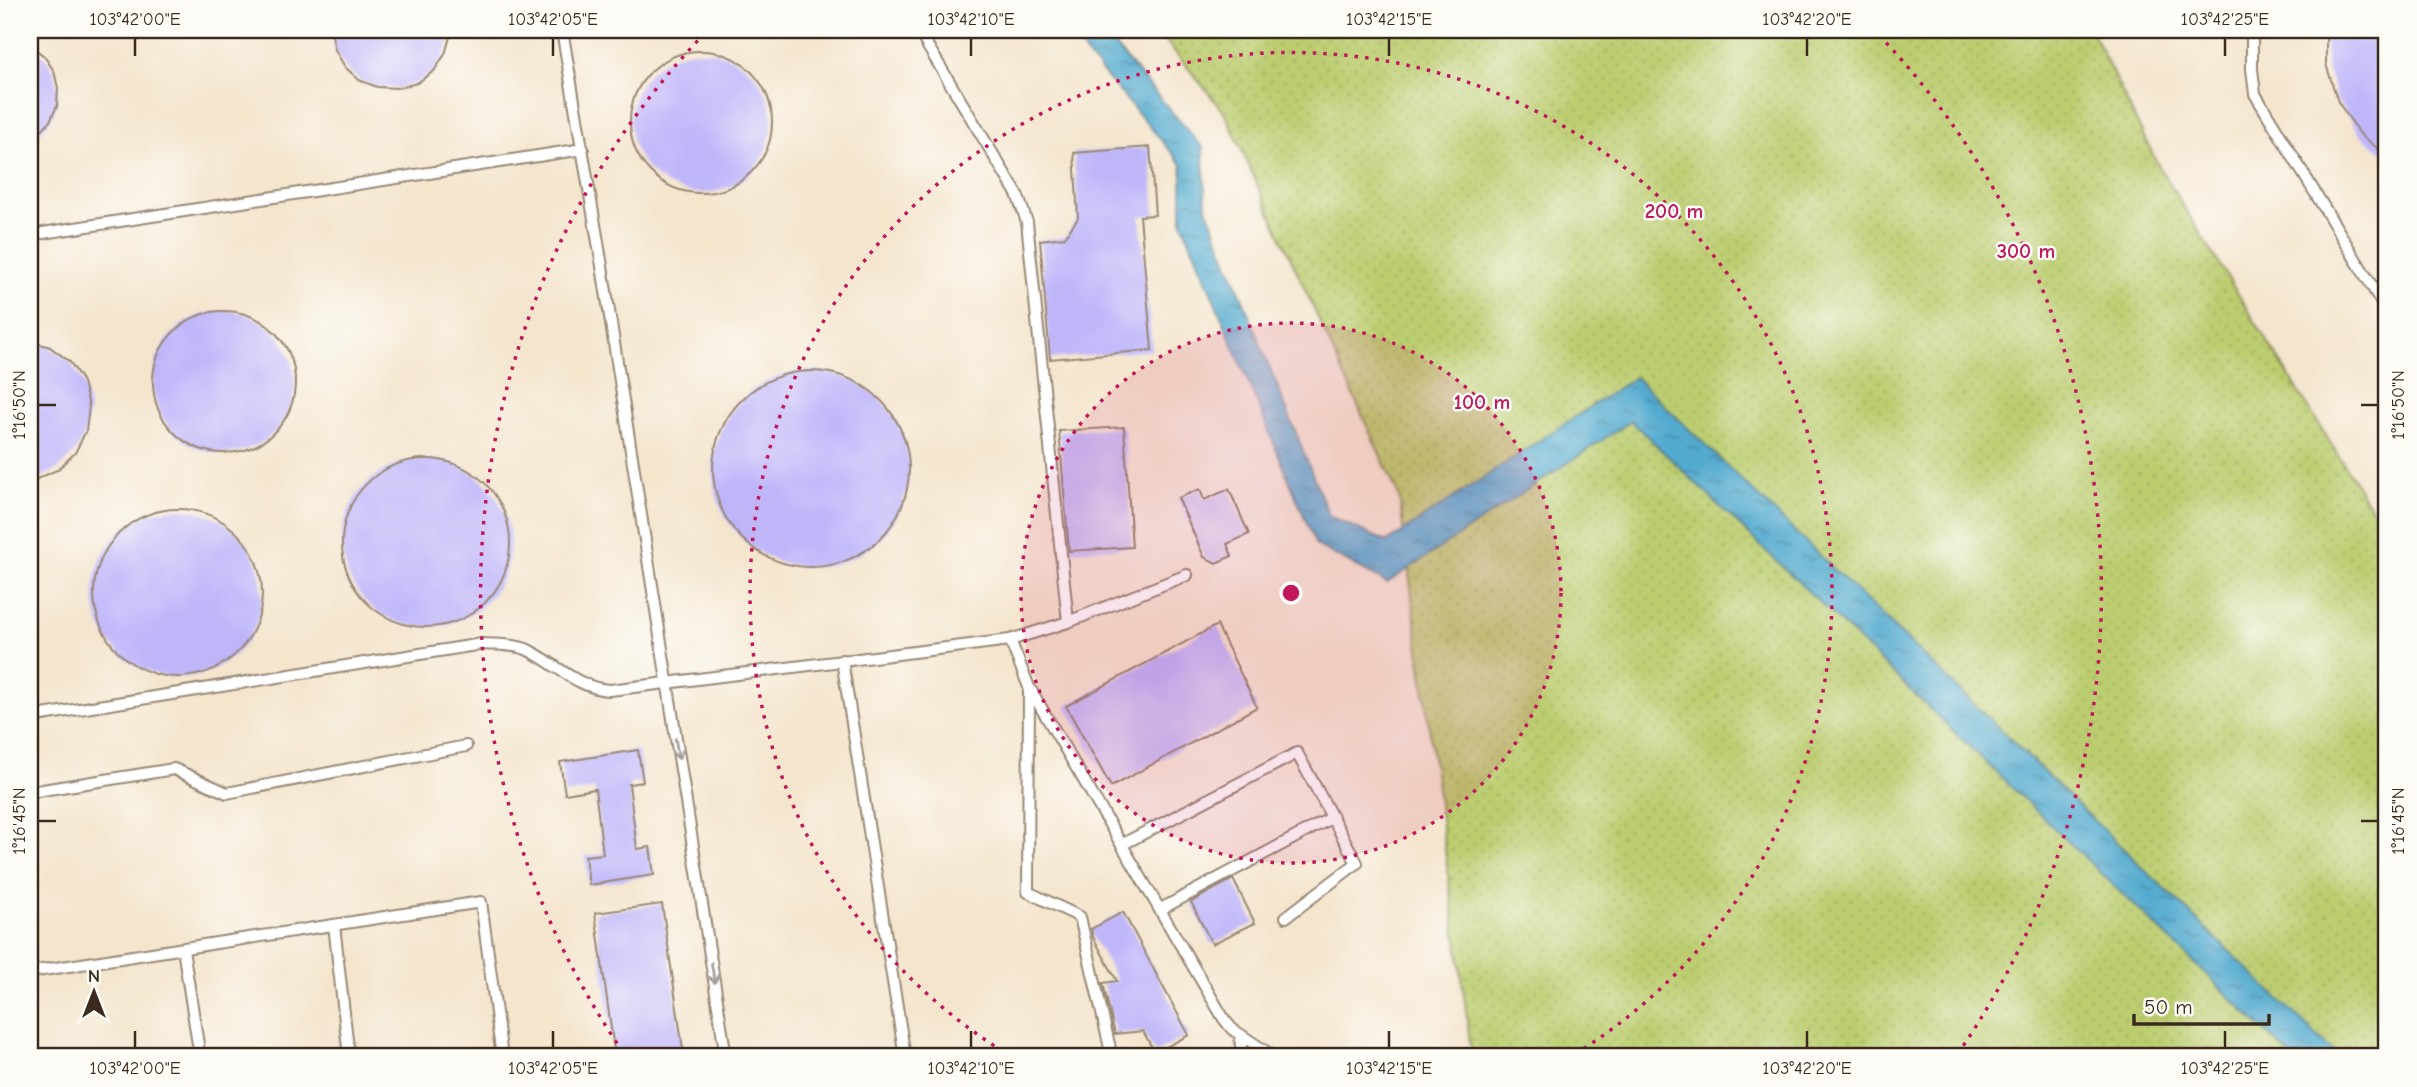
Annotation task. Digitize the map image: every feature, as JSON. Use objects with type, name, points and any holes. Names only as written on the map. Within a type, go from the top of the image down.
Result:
[{"type":"lane","points":[[562,30],[726,1057]]},
{"type":"lane","points":[[918,30],[1017,194],[1027,222],[1068,622]]},
{"type":"lane","points":[[2252,30],[2255,94],[2387,311]]},
{"type":"lane","points":[[30,235],[583,149]]},
{"type":"lane","points":[[30,717],[482,643],[524,649],[596,689],[610,690],[1010,640],[1068,622],[1187,575]]},
{"type":"lane","points":[[1010,640],[1029,687],[1224,1019],[1232,1029],[1274,1057]]},
{"type":"lane","points":[[842,660],[905,1057]]},
{"type":"lane","points":[[1029,687],[1028,892],[1080,916],[1112,1057]]},
{"type":"lane","points":[[30,792],[174,769],[227,793],[466,746]]},
{"type":"lane","points":[[1123,844],[1297,753],[1357,863],[1286,917]]},
{"type":"lane","points":[[1161,909],[1333,817]]},
{"type":"lane","points":[[30,972],[481,902],[502,1057]]},
{"type":"lane","points":[[334,925],[349,1057]]},
{"type":"lane","points":[[183,948],[200,1057]]},
{"type":"lane","points":[[1240,1035],[1242,1057]]},
{"type":"green space","points":[[1157,30],[2091,30],[2159,167],[2387,534],[2387,1057],[1472,1057],[1399,496],[1225,113]]},
{"type":"water","points":[[1066,30],[1101,30],[1203,148],[1206,207],[1329,516],[1387,542],[1635,377],[2339,1057],[2292,1057],[1631,421],[1387,583],[1316,545],[1182,222],[1182,164]]},
{"type":"building","points":[[331,30],[452,30],[445,54],[434,71],[417,83],[398,88],[377,87],[359,80],[345,67],[335,50]]},
{"type":"building","points":[[2326,30],[2387,30],[2387,156],[2361,135],[2338,102],[2326,64]]},
{"type":"building","points":[[30,45],[44,56],[54,71],[58,88],[57,106],[50,121],[30,143]]},
{"type":"building","points":[[701,51],[728,57],[751,72],[766,95],[772,122],[766,149],[751,172],[728,187],[701,193],[674,187],[651,172],[636,149],[630,122],[636,95],[651,72],[674,57]]},
{"type":"building","points":[[1150,147],[1155,215],[1140,216],[1152,350],[1050,359],[1040,240],[1065,237],[1078,218],[1074,153]]},
{"type":"building","points":[[224,311],[251,317],[274,332],[289,355],[295,382],[289,409],[274,432],[251,447],[224,453],[197,447],[174,432],[159,409],[153,382],[159,355],[174,332],[197,317]]},
{"type":"building","points":[[30,341],[50,347],[70,362],[83,382],[89,406],[86,431],[75,453],[57,470],[30,482]]},
{"type":"building","points":[[811,371],[830,372],[849,378],[881,399],[902,431],[908,450],[908,488],[902,507],[881,539],[849,560],[830,566],[811,567],[792,566],[773,560],[741,539],[720,507],[714,488],[713,469],[714,450],[720,431],[741,399],[773,378],[792,372]]},
{"type":"building","points":[[1124,427],[1132,547],[1069,551],[1059,431]]},
{"type":"building","points":[[426,459],[458,466],[485,484],[503,511],[510,543],[503,575],[485,602],[458,620],[426,627],[394,620],[367,602],[349,575],[342,543],[349,511],[367,484],[394,466]]},
{"type":"building","points":[[1200,489],[1204,500],[1229,489],[1249,534],[1227,544],[1232,556],[1216,563],[1204,557],[1178,498]]},
{"type":"building","points":[[178,509],[210,516],[237,534],[255,561],[262,593],[255,625],[237,652],[210,670],[178,677],[146,670],[119,652],[101,625],[94,593],[101,561],[119,534],[146,516]]},
{"type":"building","points":[[1217,625],[1257,707],[1111,787],[1066,706]]},
{"type":"building","points":[[638,750],[643,782],[629,784],[637,849],[650,847],[654,875],[589,885],[585,856],[603,854],[595,789],[565,794],[560,762]]},
{"type":"building","points":[[1233,879],[1255,923],[1212,944],[1191,902]]},
{"type":"building","points":[[662,904],[684,1057],[615,1057],[595,913]]},
{"type":"building","points":[[1123,912],[1189,1035],[1155,1053],[1143,1031],[1115,1034],[1103,983],[1117,981],[1091,929]]}]
